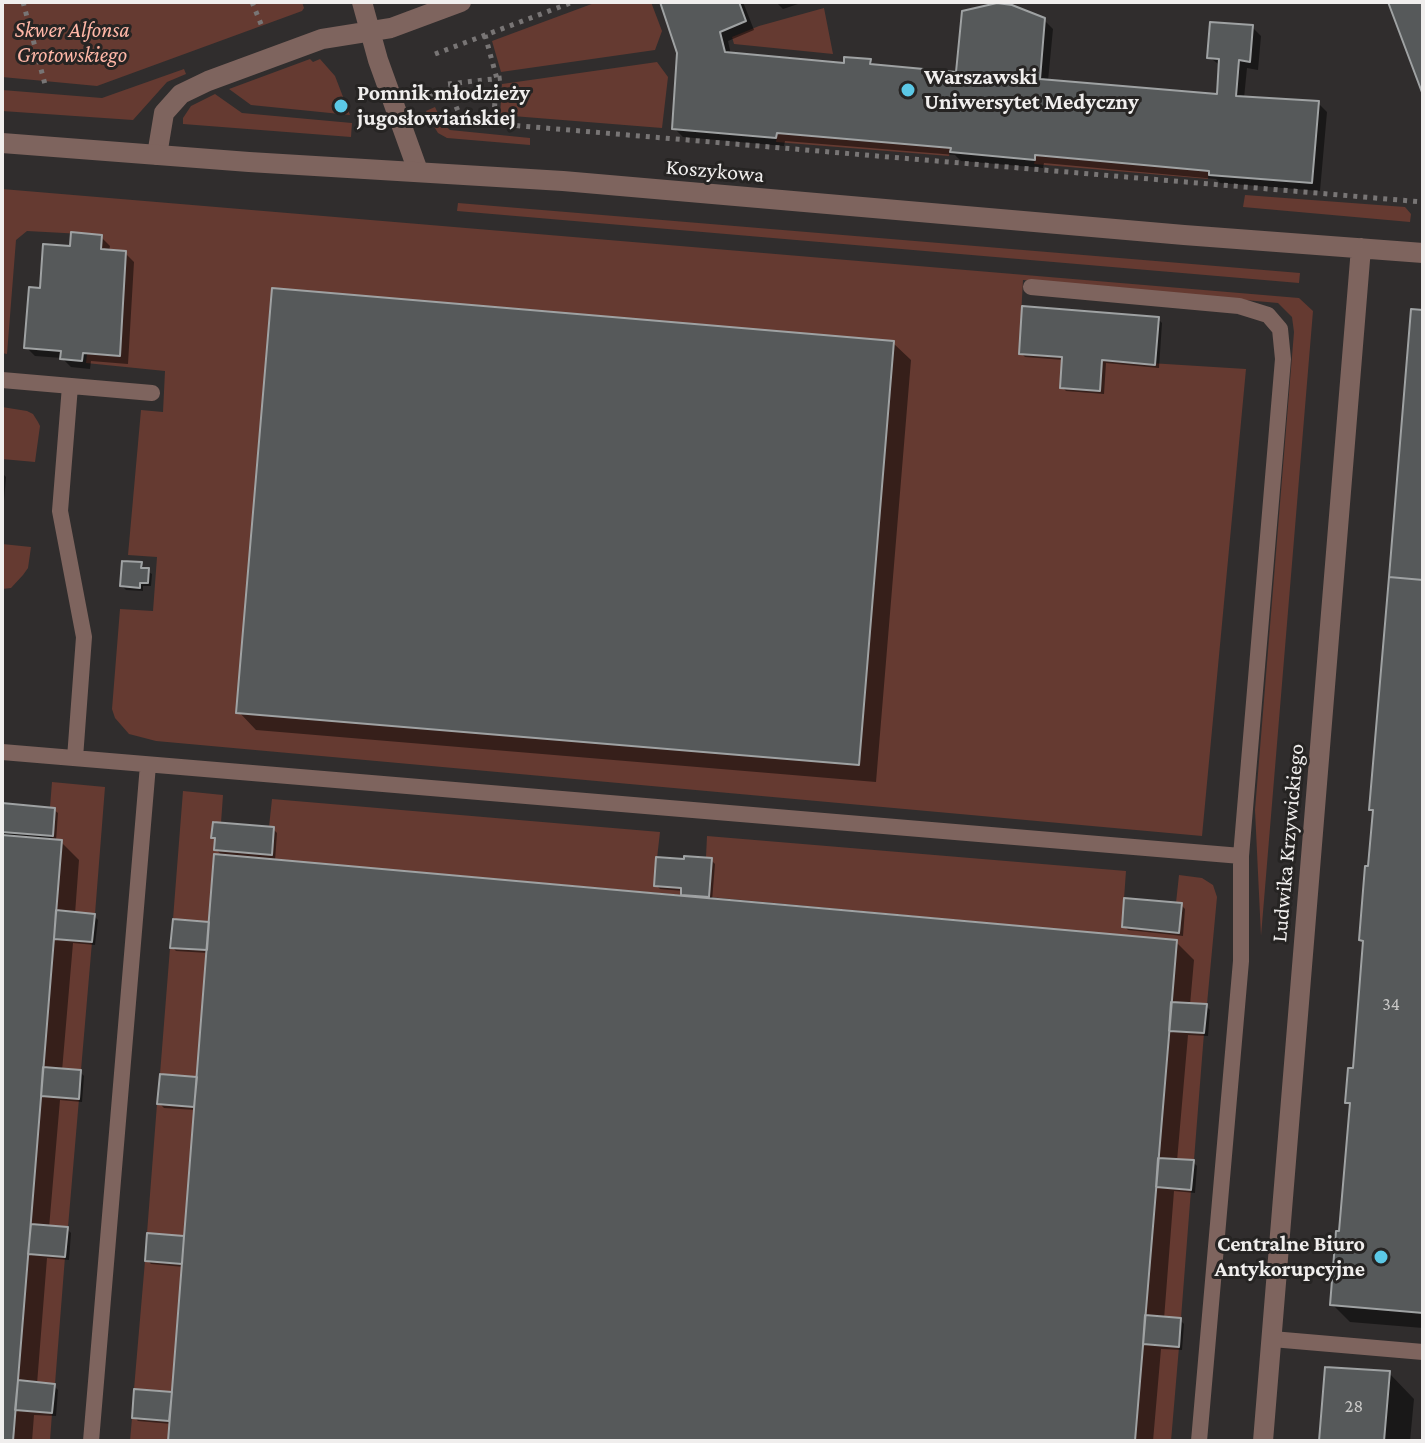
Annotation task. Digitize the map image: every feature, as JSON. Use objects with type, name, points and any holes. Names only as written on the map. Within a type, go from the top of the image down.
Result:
[{"type":"street","points":[[362,2],[418,171]]},
{"type":"street","points":[[157,155],[164,113],[181,94],[322,39],[391,28],[461,2]]},
{"type":"street","name":"Koszykowa","points":[[2,143],[563,181],[1153,233],[1423,253]]},
{"type":"street","name":"Ludwika Krzywickiego","points":[[1263,1441],[1361,248]]},
{"type":"lane","points":[[1031,287],[1239,306],[1268,315],[1280,329],[1283,359],[1241,856],[1241,961],[1199,1441]]},
{"type":"lane","points":[[2,380],[152,393]]},
{"type":"lane","points":[[70,386],[60,511],[84,637],[75,758]]},
{"type":"lane","points":[[2,752],[1241,856]]},
{"type":"lane","points":[[91,1441],[148,765]]},
{"type":"lane","points":[[1272,1339],[1423,1352]]},
{"type":"path","points":[[23,2],[46,88]]},
{"type":"path","points":[[252,2],[263,29]]},
{"type":"path","points":[[435,54],[573,2]]},
{"type":"path","points":[[485,35],[499,78],[493,124]]},
{"type":"path","points":[[448,84],[499,78]]},
{"type":"path","points":[[419,100],[449,89],[462,121],[1423,202]]},
{"type":"green space","name":"Skwer Alfonsa Grotowskiego","points":[[2,2],[302,2],[304,8],[97,86],[2,77]]},
{"type":"green space","points":[[597,2],[651,2],[662,31],[655,50],[501,72],[492,41]]},
{"type":"green space","points":[[824,8],[833,54],[734,44],[732,37],[759,26]]},
{"type":"green space","points":[[310,59],[313,62],[320,59],[335,76],[350,115],[251,105],[229,89]]},
{"type":"green space","points":[[657,62],[668,77],[662,128],[500,115],[502,84]]},
{"type":"green space","points":[[184,69],[186,74],[167,82],[133,120],[2,111],[2,90],[102,98]]},
{"type":"green space","points":[[215,94],[242,113],[352,123],[351,137],[183,124],[183,118],[191,106]]},
{"type":"green space","points":[[435,107],[443,124],[450,130],[530,138],[530,145],[447,138],[438,133],[426,111]]},
{"type":"green space","points":[[777,133],[951,148],[949,156],[776,142]]},
{"type":"green space","points":[[1036,155],[1209,171],[1208,179],[1034,164]]},
{"type":"green space","points":[[2,189],[1299,298],[1313,311],[1261,936],[1255,810],[1294,332],[1292,317],[1278,303],[1023,280],[1019,353],[1062,357],[1060,388],[1100,391],[1102,360],[1246,369],[1202,836],[156,741],[129,734],[115,718],[112,709],[120,609],[153,611],[157,557],[128,555],[141,410],[163,412],[165,371],[86,363],[87,353],[120,355],[126,251],[101,249],[101,235],[27,231],[16,240],[7,354],[2,353]],"holes":[[[273,288],[894,341],[859,765],[237,713]]]},
{"type":"green space","points":[[1245,195],[1405,207],[1411,214],[1410,222],[1243,207]]},
{"type":"green space","points":[[458,203],[1300,273],[1299,283],[457,211]]},
{"type":"green space","points":[[2,407],[27,411],[38,422],[35,462],[2,459]]},
{"type":"green space","points":[[2,544],[31,547],[28,568],[11,588],[2,589]]},
{"type":"green space","points":[[52,782],[105,787],[95,914],[56,910],[62,841],[52,839],[55,808],[50,807]]},
{"type":"green space","points":[[183,791],[223,795],[221,823],[213,823],[211,838],[215,838],[215,850],[272,855],[274,828],[269,827],[272,799],[660,832],[654,885],[681,888],[681,895],[214,854],[209,922],[173,919]]},
{"type":"green space","points":[[707,836],[1126,871],[1122,927],[1179,933],[1182,904],[1176,903],[1179,875],[1202,878],[1213,885],[1217,897],[1207,1004],[1171,1002],[1176,940],[709,897],[712,859],[706,857]]},
{"type":"green space","points":[[54,939],[92,942],[81,1070],[43,1067]]},
{"type":"green space","points":[[170,948],[207,950],[197,1077],[160,1074]]},
{"type":"green space","points":[[1169,1031],[1204,1033],[1194,1160],[1158,1158]]},
{"type":"green space","points":[[41,1096],[79,1099],[68,1227],[31,1224]]},
{"type":"green space","points":[[157,1104],[194,1107],[184,1236],[147,1233]]},
{"type":"green space","points":[[1156,1187],[1191,1190],[1181,1318],[1145,1315]]},
{"type":"green space","points":[[28,1254],[65,1257],[55,1384],[18,1380]]},
{"type":"green space","points":[[145,1261],[182,1264],[172,1392],[134,1389]]},
{"type":"green space","points":[[1143,1344],[1179,1347],[1171,1441],[1135,1441]]},
{"type":"green space","points":[[15,1410],[52,1413],[50,1441],[13,1441]]},
{"type":"green space","points":[[132,1418],[169,1421],[168,1441],[130,1441]]},
{"type":"building","points":[[660,2],[739,2],[746,21],[720,32],[725,52],[844,63],[844,57],[871,59],[870,64],[956,72],[962,11],[997,3],[1012,5],[1045,18],[1040,79],[1217,94],[1219,59],[1207,58],[1210,22],[1253,25],[1250,62],[1239,60],[1236,96],[1319,101],[1312,183],[1035,155],[1035,160],[950,152],[951,148],[777,133],[776,138],[672,129],[677,53]]},
{"type":"building","points":[[1388,2],[1423,2],[1423,95]]},
{"type":"building","points":[[71,232],[102,235],[101,249],[126,251],[120,356],[83,353],[82,361],[60,359],[61,351],[24,348],[29,287],[40,288],[43,244],[70,246]]},
{"type":"building","points":[[272,288],[894,341],[859,765],[236,713]]},
{"type":"building","points":[[1022,306],[1159,317],[1155,365],[1102,360],[1100,391],[1060,388],[1062,357],[1019,354]]},
{"type":"building","points":[[1411,309],[1423,310],[1423,580],[1389,577]]},
{"type":"building","points":[[122,561],[142,562],[141,568],[149,568],[148,583],[140,583],[140,588],[120,586]]},
{"type":"building","points":[[1389,577],[1423,580],[1423,1313],[1330,1305],[1350,1103],[1345,1103],[1348,1068],[1353,1068],[1363,941],[1359,940],[1373,810],[1369,810]]},
{"type":"building","points":[[2,803],[55,808],[53,836],[2,832]]},
{"type":"building","points":[[213,822],[274,827],[272,855],[214,850],[215,838],[211,838]]},
{"type":"building","points":[[2,835],[62,840],[13,1441],[2,1441]]},
{"type":"building","points":[[214,854],[1177,940],[1135,1441],[168,1441]]},
{"type":"building","points":[[684,856],[712,858],[709,897],[681,895],[681,888],[654,886],[656,857],[684,859]]},
{"type":"building","points":[[1124,898],[1182,903],[1179,933],[1122,927]]},
{"type":"building","points":[[56,910],[95,914],[92,942],[54,939]]},
{"type":"building","points":[[173,919],[209,922],[207,950],[170,948]]},
{"type":"building","points":[[1171,1002],[1207,1004],[1204,1033],[1169,1031]]},
{"type":"building","points":[[43,1067],[81,1070],[79,1099],[41,1096]]},
{"type":"building","points":[[160,1074],[197,1077],[194,1107],[157,1104]]},
{"type":"building","points":[[1158,1158],[1194,1160],[1191,1190],[1156,1187]]},
{"type":"building","points":[[31,1224],[68,1227],[65,1257],[28,1254]]},
{"type":"building","points":[[147,1233],[184,1236],[182,1264],[145,1261]]},
{"type":"building","points":[[1145,1315],[1181,1318],[1179,1347],[1143,1344]]},
{"type":"building","points":[[1325,1367],[1390,1371],[1384,1441],[1319,1441]]},
{"type":"building","points":[[18,1380],[55,1384],[52,1413],[15,1410]]},
{"type":"building","points":[[134,1389],[172,1392],[169,1421],[132,1418]]},
{"type":"place","name":"Warszawski Uniwersytet Medyczny","points":[[908,90]]},
{"type":"place","name":"Pomnik młodzieży jugosłowiańskiej","points":[[341,106]]},
{"type":"place","name":"Centralne Biuro Antykorupcyjne","points":[[1381,1257]]}]
